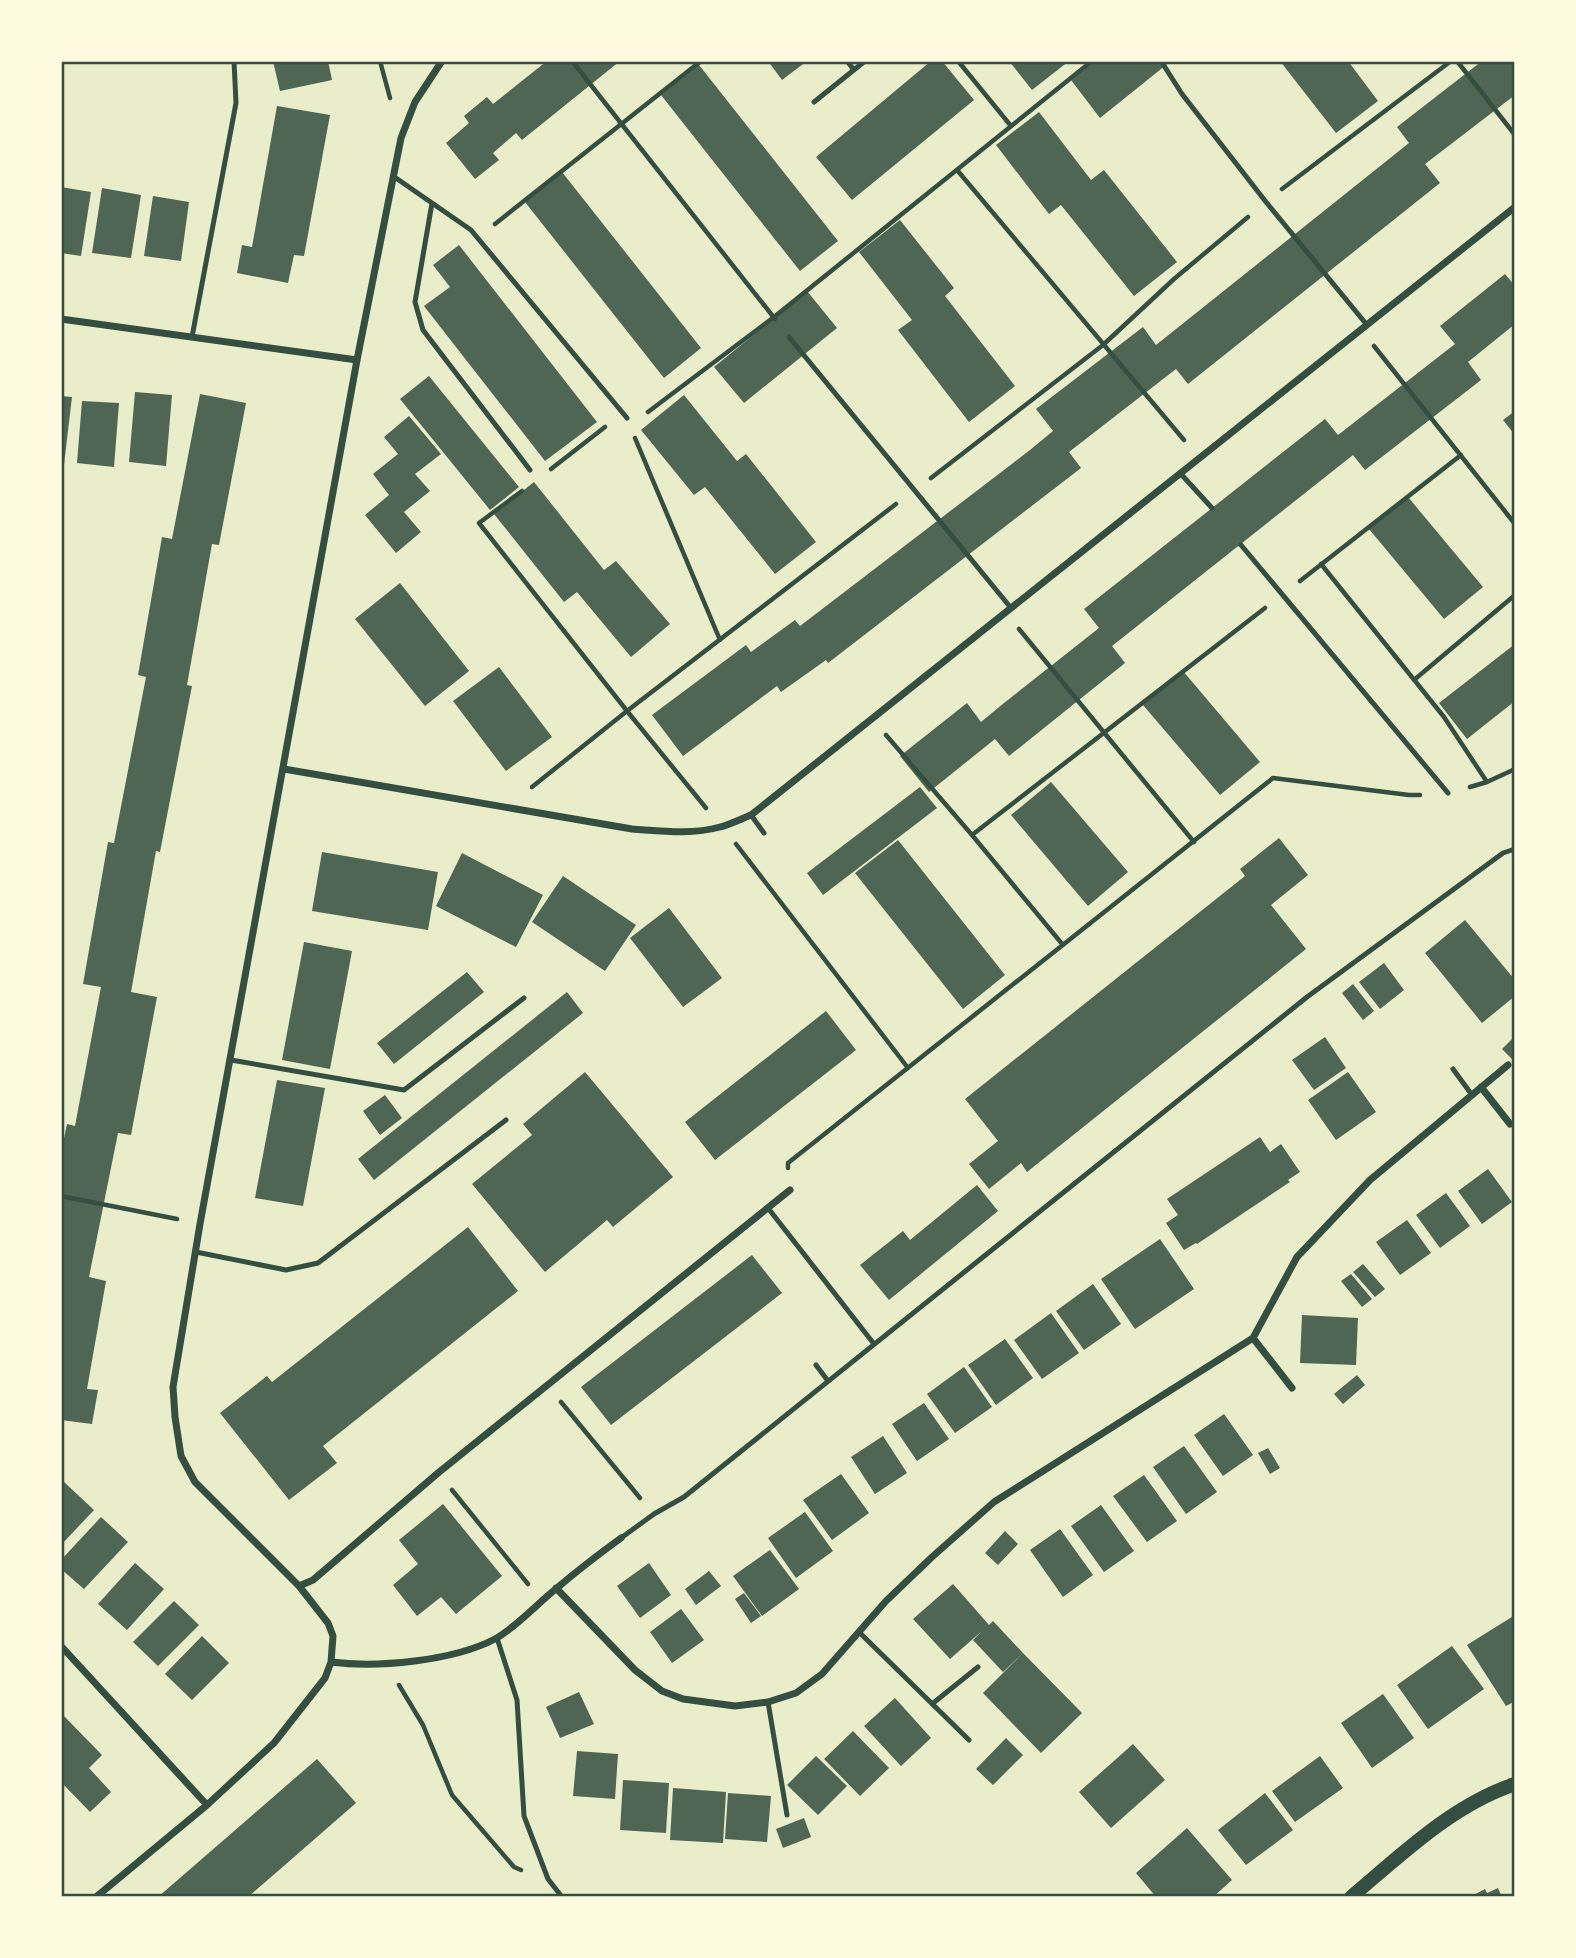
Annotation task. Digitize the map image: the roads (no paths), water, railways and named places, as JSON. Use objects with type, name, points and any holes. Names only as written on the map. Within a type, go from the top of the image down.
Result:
[{"type":"main road","points":[[1351,1897],[1459,1811],[1515,1784]]},
{"type":"street","points":[[96,1897],[208,1805],[274,1743],[325,1678],[331,1662],[333,1636],[328,1623],[299,1586],[195,1482],[181,1456],[173,1387],[200,1224],[393,176],[401,138],[415,102],[442,61]]},
{"type":"street","points":[[284,769],[632,829],[676,833],[701,831],[722,827],[751,815],[1515,207]]},
{"type":"street","points":[[61,319],[357,360]]},
{"type":"street","points":[[556,1588],[635,1670],[662,1691],[683,1699],[735,1706],[768,1702],[796,1693],[822,1674],[886,1601],[994,1502],[1252,1338],[1297,1257],[1370,1180],[1508,1065]]},
{"type":"street","points":[[1481,1087],[1510,1124]]},
{"type":"street","points":[[299,1586],[313,1580],[438,1473],[790,1190]]},
{"type":"street","points":[[1252,1338],[1292,1388]]},
{"type":"street","points":[[331,1662],[386,1663],[464,1652],[497,1638],[621,1538]]},
{"type":"street","points":[[61,1646],[208,1805]]},
{"type":"lane","points":[[192,337],[236,103],[234,61]]},
{"type":"lane","points":[[847,61],[854,70]]},
{"type":"lane","points":[[814,102],[865,61]]},
{"type":"lane","points":[[1161,61],[1182,94],[1364,327]]},
{"type":"lane","points":[[393,176],[471,230],[625,416]]},
{"type":"lane","points":[[432,203],[415,302],[423,330],[530,470]]},
{"type":"lane","points":[[789,337],[915,490],[1008,610]]},
{"type":"lane","points":[[1181,473],[1212,508]]},
{"type":"lane","points":[[1241,545],[1448,793]]},
{"type":"lane","points":[[751,815],[764,833]]},
{"type":"lane","points":[[621,1538],[654,1514],[684,1497],[1307,997],[1503,853],[1515,849]]},
{"type":"lane","points":[[231,1060],[404,1090],[524,998]]},
{"type":"lane","points":[[1453,1069],[1472,1095]]},
{"type":"lane","points":[[196,1252],[286,1270],[318,1263],[506,1120]]},
{"type":"lane","points":[[768,1208],[874,1344]]},
{"type":"lane","points":[[817,1365],[828,1381]]},
{"type":"lane","points":[[859,1632],[968,1740]]},
{"type":"lane","points":[[497,1638],[517,1700],[524,1816],[548,1879],[562,1897]]},
{"type":"lane","points":[[932,1704],[978,1667]]},
{"type":"lane","points":[[768,1702],[787,1815]]}]
